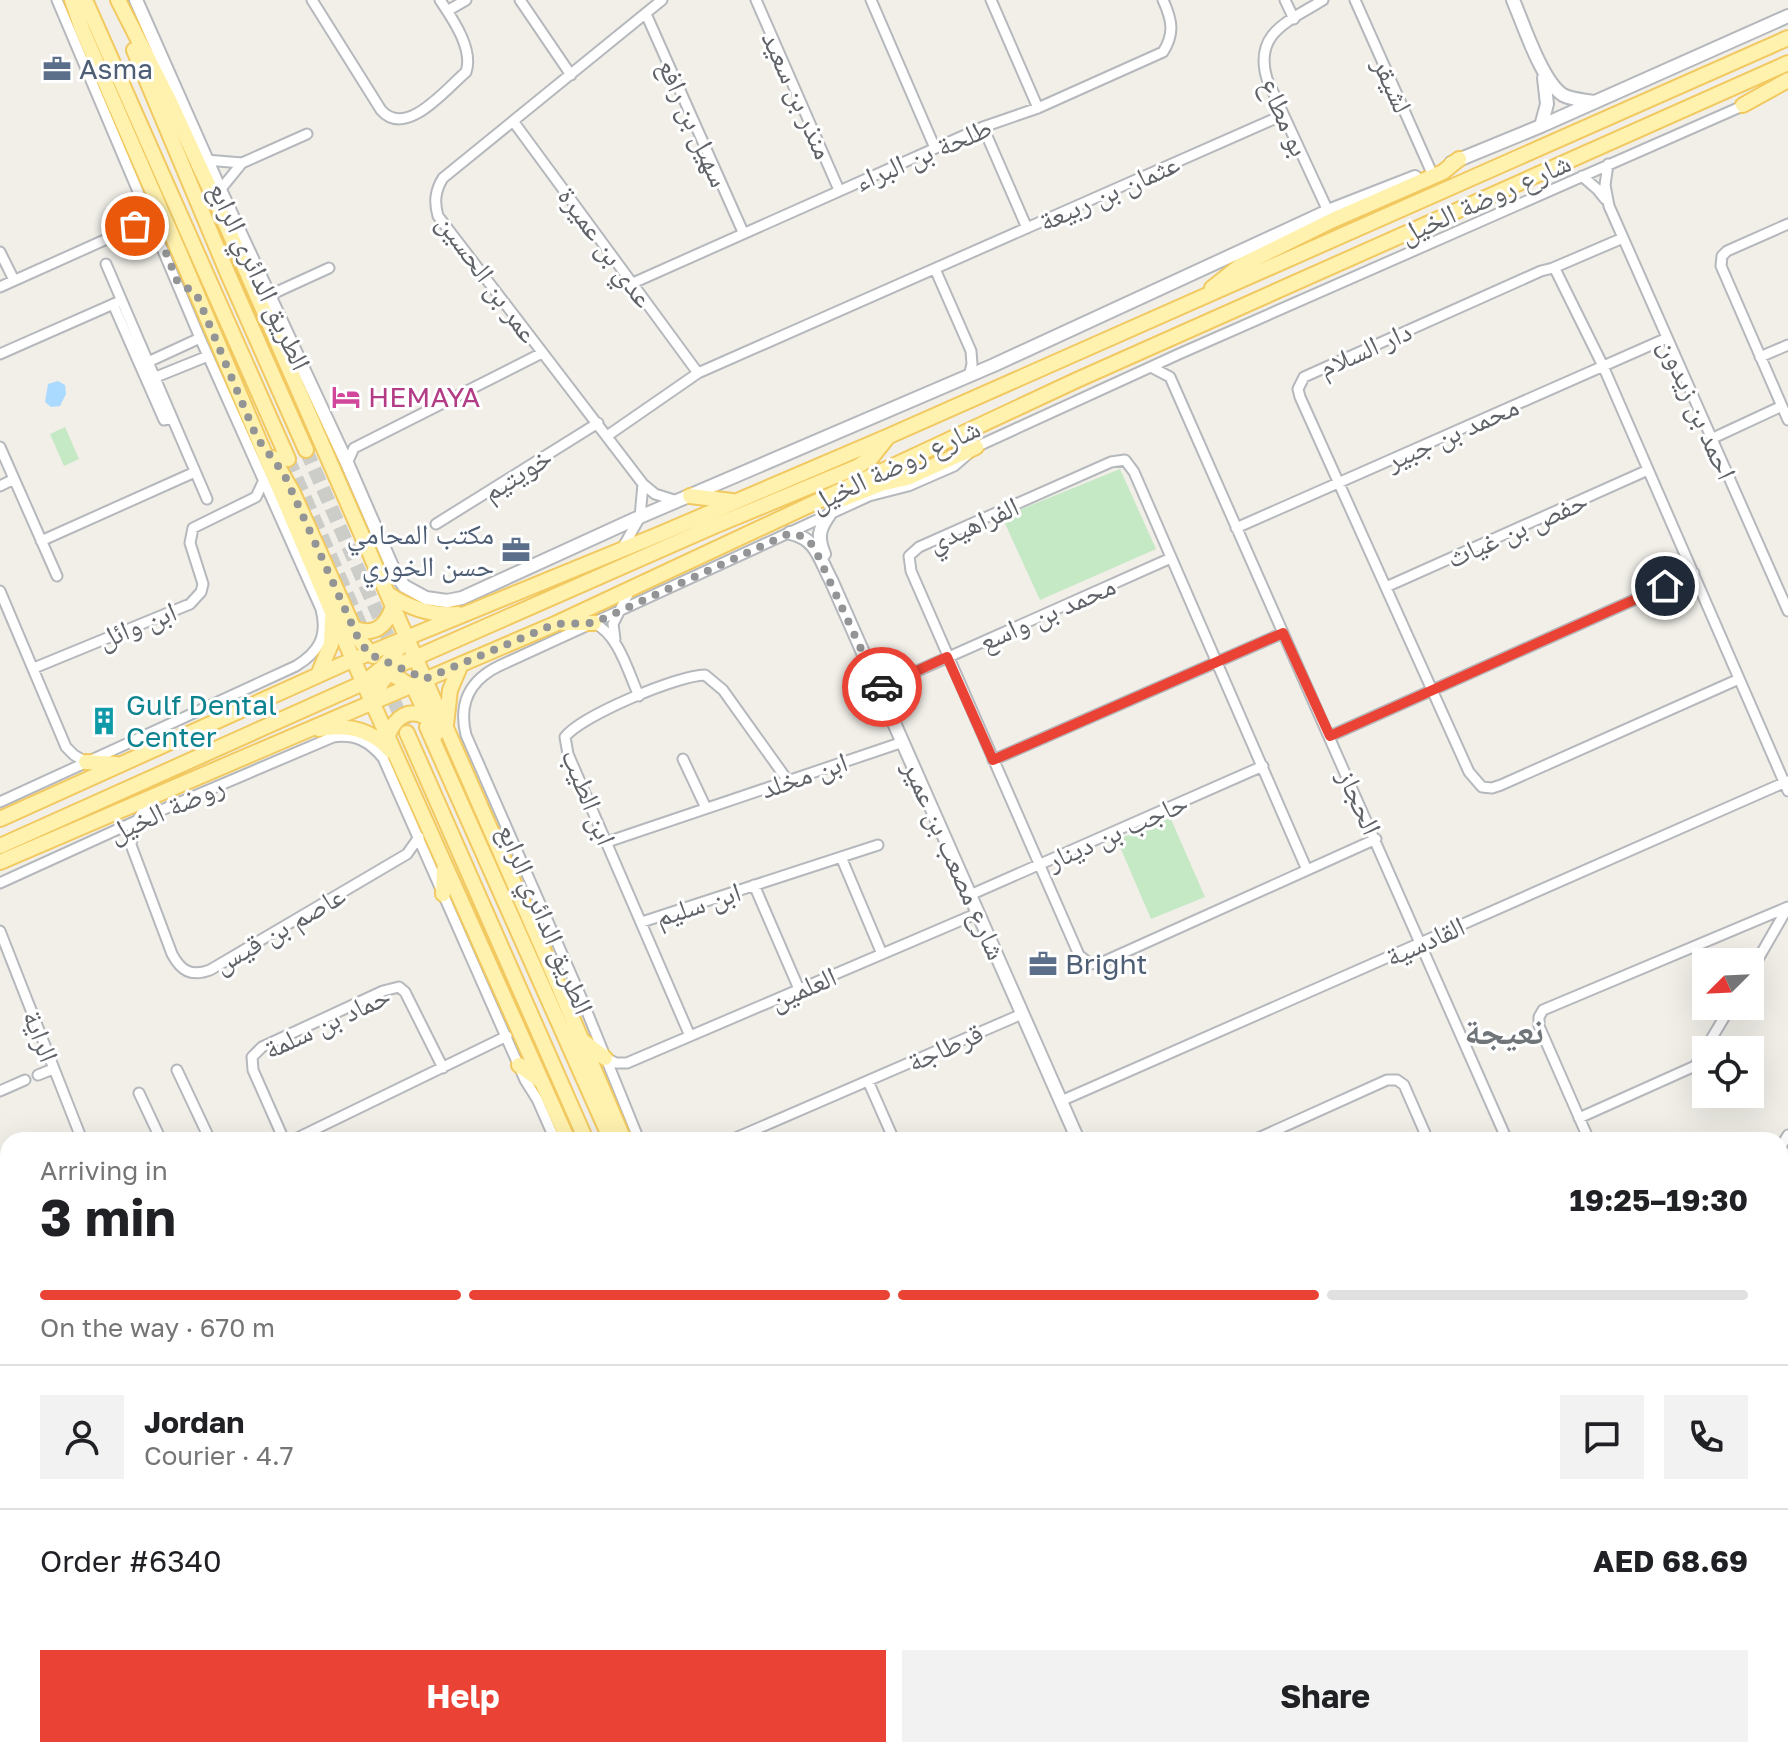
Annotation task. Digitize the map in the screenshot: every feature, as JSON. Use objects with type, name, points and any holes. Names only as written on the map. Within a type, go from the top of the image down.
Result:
[{"type":"main road","points":[[72,0],[234,387],[564,1132]]},
{"type":"main road","name":"الطريق الدائري الرابع","points":[[85,0],[288,459]]},
{"type":"main road","points":[[116,0],[160,81],[340,483],[415,657],[428,723],[497,871],[527,913]]},
{"type":"main road","name":"الطريق الدائري الرابع","points":[[116,0],[228,274],[306,450]]},
{"type":"main road","name":"شارع روضة الخيل","points":[[0,819],[317,675],[889,436],[1788,38]]},
{"type":"main road","name":"شارع روضة الخيل","points":[[0,862],[555,624],[1077,380],[1788,63]]},
{"type":"main road","points":[[1743,105],[1788,80]]},
{"type":"main road","points":[[1206,295],[1220,279],[1240,266],[1333,220],[1436,176],[1459,159]]},
{"type":"main road","points":[[178,283],[196,293]]},
{"type":"main road","points":[[230,405],[234,387]]},
{"type":"main road","points":[[0,846],[363,683],[388,668],[857,467],[872,457],[889,436]]},
{"type":"main road","points":[[257,438],[284,474],[353,628],[369,654],[388,668],[418,682],[446,729],[620,1132]]},
{"type":"main road","points":[[778,520],[907,478],[976,447]]},
{"type":"main road","points":[[683,498],[733,501]]},
{"type":"main road","points":[[353,628],[361,632],[379,629],[386,623],[390,600]]},
{"type":"main road","points":[[390,600],[433,613],[467,614]]},
{"type":"main road","points":[[317,675],[331,644],[331,610]]},
{"type":"main road","points":[[555,624],[594,623]]},
{"type":"main road","points":[[371,701],[407,639]]},
{"type":"main road","points":[[353,660],[388,668]]},
{"type":"main road","points":[[446,729],[450,690],[461,664]]},
{"type":"main road","points":[[387,737],[396,719],[404,714],[413,712],[428,723]]},
{"type":"main road","name":"الطريق الدائري الرابع","points":[[428,723],[607,1132]]},
{"type":"main road","points":[[303,731],[346,727],[360,730],[383,743],[400,765]]},
{"type":"main road","name":"الطريق الدائري الرابع","points":[[407,733],[582,1132]]},
{"type":"main road","points":[[86,762],[121,764]]},
{"type":"main road","points":[[443,862],[443,894]]},
{"type":"main road","points":[[578,1035],[605,1058]]},
{"type":"main road","points":[[519,1065],[541,1081]]},
{"type":"street","points":[[0,802],[281,674],[311,657],[324,633],[321,609],[200,338],[57,0]]},
{"type":"street","points":[[129,0],[155,57],[160,81]]},
{"type":"street","name":"الطريق الدائري الرابع","points":[[136,0],[394,571],[410,591]]},
{"type":"street","points":[[312,0],[381,110],[392,119],[399,120],[413,117],[466,72],[467,53],[440,0]]},
{"type":"street","points":[[447,11],[466,0]]},
{"type":"street","points":[[520,0],[571,75]]},
{"type":"street","name":"عمر بن الحسين","points":[[662,0],[443,178],[437,187],[436,206],[438,216],[643,484],[655,494],[683,498]]},
{"type":"street","name":"منذر بن سعيد","points":[[756,0],[839,190]]},
{"type":"street","points":[[871,0],[935,148]]},
{"type":"street","name":"طلحة بن البراء","points":[[633,283],[983,127],[1038,108],[1163,52],[1172,37],[1172,27],[1163,0]]},
{"type":"street","points":[[1285,0],[1294,19]]},
{"type":"street","name":"بو مطاع","points":[[1323,0],[1277,29],[1263,50],[1262,64],[1328,211]]},
{"type":"street","name":"لشيقر","points":[[1355,0],[1431,171]]},
{"type":"street","points":[[1513,0],[1542,67],[1562,94],[1594,102]]},
{"type":"street","points":[[994,1],[1038,108]]},
{"type":"street","name":"سهيل بن رافع","points":[[646,14],[743,232]]},
{"type":"street","name":"شارع روضة الخيل","points":[[410,591],[435,601],[462,598],[683,498],[994,365],[1328,211],[1541,126],[1788,16]]},
{"type":"street","points":[[1541,126],[1547,104],[1542,67]]},
{"type":"street","name":"شارع روضة الخيل","points":[[465,697],[488,672],[619,611],[869,496],[908,486],[954,466],[976,447],[1179,354],[1788,87]]},
{"type":"street","name":"عثمان بن ربيعة","points":[[607,436],[698,373],[1283,115]]},
{"type":"street","name":"عدي بن عميرة","points":[[513,121],[698,373]]},
{"type":"street","points":[[983,127],[1027,228]]},
{"type":"street","points":[[220,190],[242,163],[307,134]]},
{"type":"street","points":[[206,160],[242,163]]},
{"type":"street","name":"احمد بن زيدون","points":[[1608,164],[1605,185],[1609,206]]},
{"type":"street","name":"احمد بن زيدون","points":[[1582,176],[1597,189],[1609,206],[1788,611]]},
{"type":"street","points":[[0,287],[129,229],[142,215],[144,202]]},
{"type":"street","points":[[1788,224],[1727,251],[1722,256],[1721,266],[1788,420]]},
{"type":"street","points":[[129,229],[148,230],[159,235]]},
{"type":"street","points":[[1623,238],[1553,268],[1562,279],[1603,366],[1787,784]]},
{"type":"street","points":[[0,252],[14,280]]},
{"type":"street","points":[[106,264],[117,302],[164,420],[172,418]]},
{"type":"street","points":[[250,282],[270,295],[329,268]]},
{"type":"street","name":"دار السلام","points":[[1553,268],[1304,377],[1298,389],[1431,689],[1469,772],[1482,787],[1492,788],[1739,679]]},
{"type":"street","points":[[935,269],[971,351],[969,376]]},
{"type":"street","points":[[0,354],[117,302]]},
{"type":"street","points":[[117,302],[156,377],[207,499]]},
{"type":"street","points":[[148,362],[200,338]]},
{"type":"street","name":"محمد بن جبير","points":[[1236,528],[1667,338]]},
{"type":"street","points":[[1760,357],[1788,345]]},
{"type":"street","points":[[971,351],[994,365]]},
{"type":"street","points":[[340,483],[354,448],[542,353]]},
{"type":"street","points":[[1151,367],[1170,377],[1179,354]]},
{"type":"street","points":[[156,377],[208,356]]},
{"type":"street","name":"الحجاز","points":[[1170,377],[1504,1132]]},
{"type":"street","points":[[1711,439],[1782,406]]},
{"type":"street","name":"خويتيم","points":[[436,524],[598,423]]},
{"type":"street","points":[[338,444],[354,448]]},
{"type":"street","points":[[0,447],[57,576]]},
{"type":"street","name":"الفراهيدي","points":[[1307,870],[1125,460],[1111,462],[919,547],[909,556],[911,571],[947,657],[1039,866],[1079,955],[1090,964],[1097,964],[1307,870],[1376,839]]},
{"type":"street","name":"حفص بن غياث","points":[[1386,587],[1648,470]]},
{"type":"street","points":[[41,541],[195,472]]},
{"type":"street","points":[[0,486],[14,479]]},
{"type":"street","points":[[253,499],[261,492],[263,479]]},
{"type":"street","points":[[623,548],[640,517],[643,484]]},
{"type":"street","points":[[253,499],[264,498],[273,502]]},
{"type":"street","name":"ابن وائل","points":[[34,668],[197,599],[201,592],[202,575],[190,543],[190,532],[196,525],[253,499]]},
{"type":"street","name":"شارع مصعب بن عمير","points":[[829,515],[819,535],[831,580]]},
{"type":"street","name":"شارع مصعب بن عمير","points":[[790,533],[811,542],[831,580],[1075,1132]]},
{"type":"street","name":"محمد بن واسع","points":[[879,688],[1171,558]]},
{"type":"street","points":[[1330,736],[1694,573]]},
{"type":"street","points":[[617,647],[613,624],[631,588]]},
{"type":"street","points":[[0,591],[4,610],[34,668],[66,747],[66,760],[56,776]]},
{"type":"street","points":[[594,623],[604,628],[617,647],[639,696]]},
{"type":"street","points":[[993,760],[1283,633]]},
{"type":"street","name":"ابن الطيب","points":[[690,1036],[568,754],[565,737],[579,723],[639,696],[685,677],[705,675],[723,690],[788,781]]},
{"type":"street","name":"الطريق الدائري الرابع","points":[[465,697],[466,735],[636,1132]]},
{"type":"street","name":"روضة الخيل","points":[[0,883],[136,821],[333,737],[347,735],[374,747],[383,758],[419,837]]},
{"type":"street","name":"ابن مخلد","points":[[607,842],[903,742]]},
{"type":"street","points":[[66,747],[86,762]]},
{"type":"street","points":[[683,759],[706,808]]},
{"type":"street","name":"حاجب بن دينار","points":[[970,895],[1263,766]]},
{"type":"street","name":"القادسية","points":[[1061,1101],[1787,784]]},
{"type":"street","points":[[131,845],[131,833],[136,821],[151,797]]},
{"type":"street","points":[[113,832],[131,845]]},
{"type":"street","points":[[419,837],[551,1132]]},
{"type":"street","name":"عاصم بن قيس","points":[[131,845],[172,954],[178,965],[187,972],[199,974],[407,854],[419,837]]},
{"type":"street","name":"ابن سليم","points":[[642,922],[878,845]]},
{"type":"street","points":[[407,854],[428,858]]},
{"type":"street","points":[[841,857],[882,954]]},
{"type":"street","name":"ابن سليم","points":[[754,885],[799,989]]},
{"type":"street","points":[[1764,949],[1788,907]]},
{"type":"street","points":[[1585,1132],[1539,1026],[1543,1010],[1788,907]]},
{"type":"street","name":"العلمين","points":[[627,1063],[978,913]]},
{"type":"street","name":"الراية","points":[[0,931],[79,1132]]},
{"type":"street","name":"حماد بن سلمة","points":[[280,1132],[253,1070],[252,1057],[262,1047],[383,991],[399,987],[405,992],[443,1068]]},
{"type":"street","name":"قرطاجة","points":[[750,1132],[1022,1014]]},
{"type":"street","points":[[1579,1118],[1695,1066],[1723,1020]]},
{"type":"street","points":[[310,1132],[507,1036]]},
{"type":"street","points":[[605,1058],[616,1063],[627,1063]]},
{"type":"street","points":[[617,1085],[627,1063]]},
{"type":"street","points":[[38,1075],[53,1069]]},
{"type":"street","points":[[177,1070],[206,1132]]},
{"type":"street","points":[[0,1091],[25,1080]]},
{"type":"street","points":[[1272,1132],[1387,1080],[1397,1080],[1404,1085],[1425,1132]]},
{"type":"street","points":[[868,1081],[890,1132]]},
{"type":"street","points":[[139,1093],[157,1132]]},
{"type":"green space","points":[[65,427],[79,459],[64,466],[50,434]]},
{"type":"green space","points":[[1120,469],[1156,549],[1040,600],[1002,517]]},
{"type":"green space","points":[[1170,817],[1205,897],[1151,919],[1117,840]]},
{"type":"water","points":[[58,381],[65,385],[66,394],[60,406],[51,407],[45,402],[48,384]]},
{"type":"tunnel","points":[[306,450],[395,653]]},
{"type":"tunnel","points":[[288,459],[366,638]]},
{"type":"tunnel","points":[[386,683],[405,726]]},
{"type":"way so far","points":[[135,226],[129,229],[148,230],[159,235],[178,283],[196,293],[257,438],[284,474],[358,638],[369,654],[394,668],[425,679],[555,624],[594,623],[790,533],[805,537],[814,547],[879,688],[882,687]]},
{"type":"place","name":"Asma","points":[[57,69]]},
{"type":"place","name":"HEMAYA","points":[[346,397]]},
{"type":"place","name":"مكتب المحامي حسن الخوري","points":[[516,550]]},
{"type":"place","name":"Gulf Dental Center","points":[[104,721]]},
{"type":"place","name":"Bright","points":[[1043,964]]},
{"type":"district","name":"نعيجة","points":[[1504,1031]]},
{"type":"route","points":[[882,687],[947,657],[993,760],[1283,633],[1330,736],[1665,586]]}]
